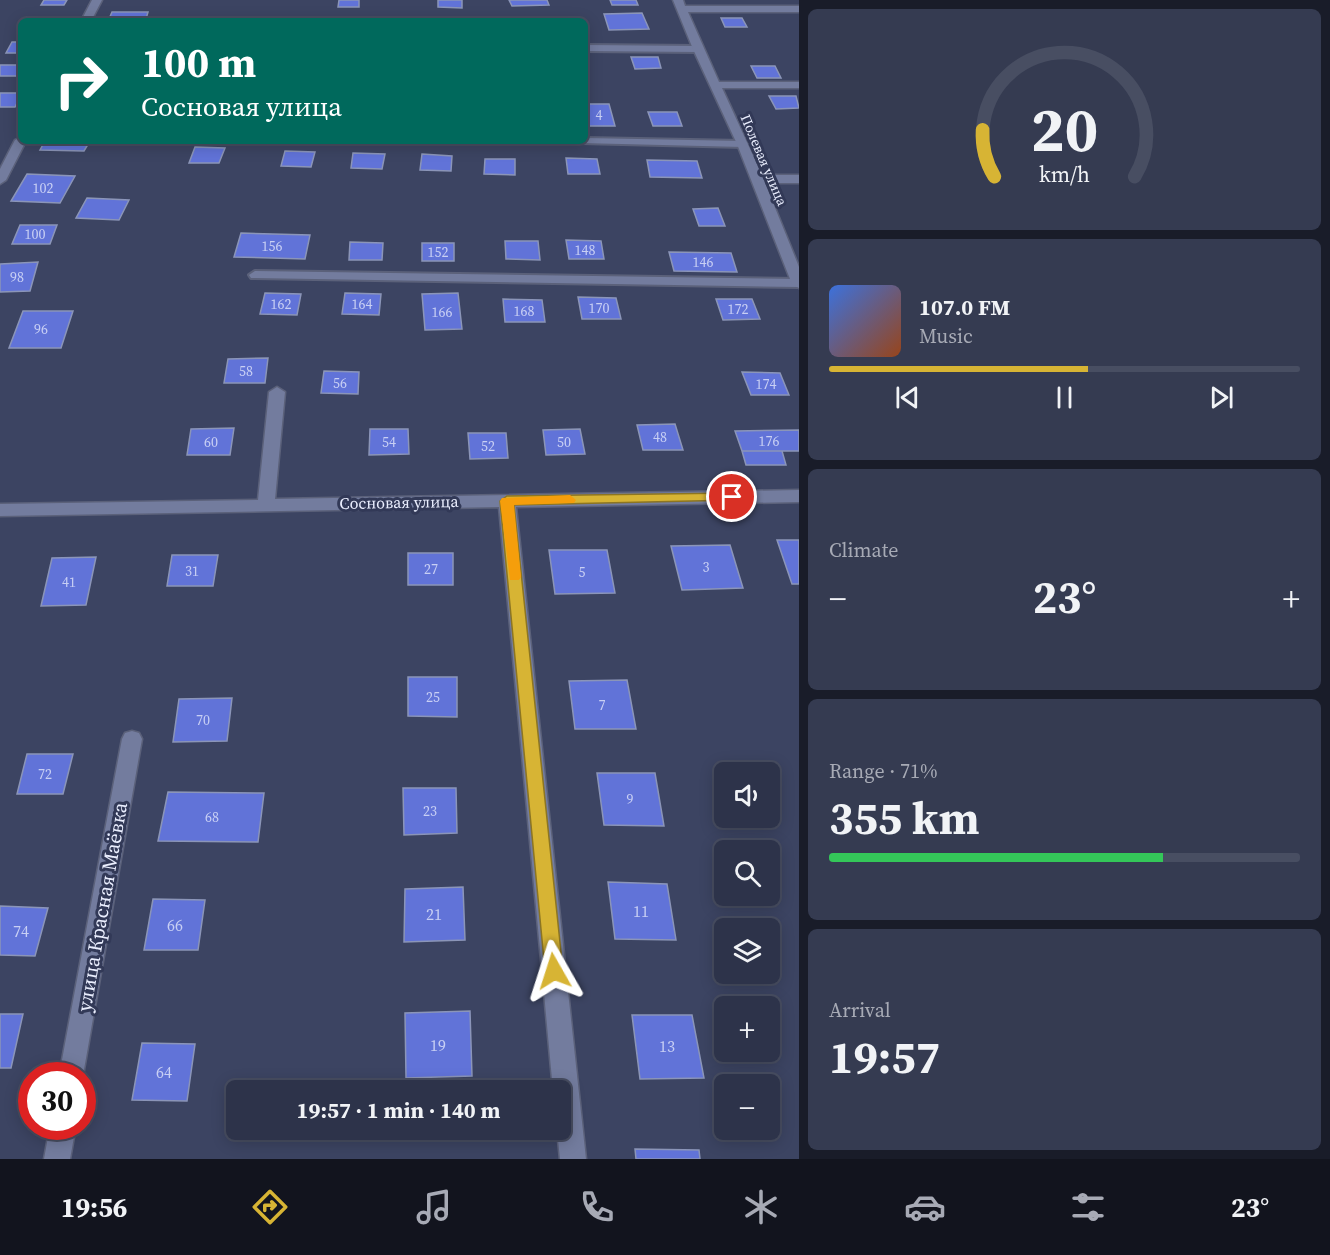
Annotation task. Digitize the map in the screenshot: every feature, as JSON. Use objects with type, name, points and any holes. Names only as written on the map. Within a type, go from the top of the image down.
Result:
[{"type":"street","points":[[88,18],[97,0]]},
{"type":"street","points":[[680,5],[799,9]]},
{"type":"street","name":"Полевая улица","points":[[680,5],[743,144],[799,284]]},
{"type":"street","points":[[715,85],[799,85]]},
{"type":"street","points":[[0,180],[19,144]]},
{"type":"street","points":[[757,179],[799,179]]},
{"type":"street","points":[[266,504],[277,392]]},
{"type":"street","name":"Сосновая улица","points":[[0,510],[799,496]]},
{"type":"street","points":[[507,501],[573,1159]]},
{"type":"street","name":"улица Красная Маёвка","points":[[74,1062],[132,739]]},
{"type":"street","points":[[57,1159],[60,1140]]},
{"type":"lane","points":[[588,48],[698,49]]},
{"type":"lane","points":[[588,141],[743,144]]},
{"type":"lane","points":[[255,275],[799,284]]},
{"type":"building","points":[[44,0],[67,0],[64,5],[41,5]]},
{"type":"building","points":[[339,0],[359,0],[359,7],[338,7]]},
{"type":"building","points":[[438,0],[462,0],[462,8],[438,7]]},
{"type":"building","points":[[509,0],[547,0],[549,5],[512,6]]},
{"type":"building","points":[[610,0],[636,0],[638,5],[612,5]]},
{"type":"building","points":[[112,12],[148,12],[146,18],[109,18]]},
{"type":"building","points":[[642,13],[649,29],[609,30],[604,14]]},
{"type":"building","points":[[27,17],[51,17],[50,18]]},
{"type":"building","points":[[721,18],[742,18],[747,27],[725,27]]},
{"type":"building","points":[[12,42],[18,42],[18,53],[6,53]]},
{"type":"building","points":[[631,57],[658,57],[661,68],[635,69]]},
{"type":"building","points":[[0,65],[18,65],[18,76],[0,76]]},
{"type":"building","points":[[751,66],[775,66],[781,78],[757,78]]},
{"type":"building","points":[[0,93],[18,93],[15,107],[0,107]]},
{"type":"building","points":[[769,96],[796,96],[799,108],[776,109]]},
{"type":"building","points":[[588,104],[609,104],[615,126],[588,126]]},
{"type":"building","points":[[648,112],[677,112],[682,126],[653,126]]},
{"type":"building","points":[[43,144],[88,144],[84,151],[40,150]]},
{"type":"building","points":[[195,147],[225,148],[219,163],[189,163]]},
{"type":"building","points":[[285,151],[315,152],[311,167],[281,166]]},
{"type":"building","points":[[353,153],[385,154],[382,169],[351,168]]},
{"type":"building","points":[[422,154],[452,156],[451,171],[420,170]]},
{"type":"building","points":[[566,158],[597,159],[600,174],[568,174]]},
{"type":"building","points":[[485,159],[515,159],[515,175],[484,174]]},
{"type":"building","points":[[647,160],[697,161],[702,178],[650,177]]},
{"type":"building","points":[[27,174],[75,176],[60,203],[11,201]]},
{"type":"building","points":[[87,198],[129,200],[119,220],[76,218]]},
{"type":"building","points":[[718,208],[725,226],[699,226],[693,209]]},
{"type":"building","points":[[20,225],[57,225],[50,244],[12,244]]},
{"type":"building","points":[[241,233],[310,235],[305,259],[234,257]]},
{"type":"building","points":[[566,240],[601,241],[604,259],[569,259]]},
{"type":"building","points":[[505,241],[538,241],[540,260],[506,259]]},
{"type":"building","points":[[350,242],[383,243],[382,260],[349,260]]},
{"type":"building","points":[[422,243],[454,243],[454,261],[422,261]]},
{"type":"building","points":[[669,252],[731,253],[737,272],[674,271]]},
{"type":"building","points":[[38,262],[30,291],[0,292],[0,264]]},
{"type":"building","points":[[265,293],[301,294],[297,315],[260,314]]},
{"type":"building","points":[[345,293],[381,294],[379,315],[342,314]]},
{"type":"building","points":[[458,293],[462,329],[425,330],[422,294]]},
{"type":"building","points":[[578,297],[616,298],[621,319],[582,319]]},
{"type":"building","points":[[503,299],[542,300],[545,322],[505,322]]},
{"type":"building","points":[[716,299],[752,299],[760,319],[723,320]]},
{"type":"building","points":[[23,311],[73,311],[61,348],[9,348]]},
{"type":"building","points":[[268,358],[265,383],[224,383],[228,359]]},
{"type":"building","points":[[324,371],[359,372],[358,394],[321,393]]},
{"type":"building","points":[[742,372],[780,373],[789,395],[751,395]]},
{"type":"building","points":[[675,424],[683,450],[643,450],[637,425]]},
{"type":"building","points":[[234,428],[230,455],[187,455],[191,429]]},
{"type":"building","points":[[370,429],[408,429],[409,454],[369,455]]},
{"type":"building","points":[[580,429],[585,454],[546,455],[543,430]]},
{"type":"building","points":[[799,430],[799,451],[742,451],[735,431]]},
{"type":"building","points":[[468,433],[506,433],[508,458],[470,459]]},
{"type":"building","points":[[742,451],[782,451],[786,465],[746,465]]},
{"type":"building","points":[[777,540],[799,540],[799,584],[792,584]]},
{"type":"building","points":[[730,545],[743,588],[682,590],[671,546]]},
{"type":"building","points":[[549,550],[607,550],[615,593],[555,594]]},
{"type":"building","points":[[408,553],[453,553],[453,585],[408,585]]},
{"type":"building","points":[[172,555],[218,555],[213,586],[167,586]]},
{"type":"building","points":[[96,557],[86,605],[41,606],[52,558]]},
{"type":"building","points":[[408,677],[457,677],[457,717],[408,716]]},
{"type":"building","points":[[627,680],[636,729],[575,729],[569,681]]},
{"type":"building","points":[[232,698],[227,741],[173,742],[179,699]]},
{"type":"building","points":[[27,754],[73,754],[63,794],[17,794]]},
{"type":"building","points":[[597,773],[655,773],[664,826],[604,825]]},
{"type":"building","points":[[403,788],[456,788],[457,833],[404,835]]},
{"type":"building","points":[[168,792],[264,793],[258,842],[158,841]]},
{"type":"building","points":[[608,882],[667,884],[676,940],[615,939]]},
{"type":"building","points":[[463,887],[465,940],[404,942],[405,889]]},
{"type":"building","points":[[153,899],[205,900],[198,950],[144,950]]},
{"type":"building","points":[[0,906],[48,908],[35,956],[0,955]]},
{"type":"building","points":[[470,1011],[472,1076],[406,1078],[405,1013]]},
{"type":"building","points":[[0,1014],[23,1014],[11,1068],[0,1068]]},
{"type":"building","points":[[632,1015],[692,1015],[704,1078],[640,1079]]},
{"type":"building","points":[[142,1043],[195,1044],[187,1101],[132,1100]]},
{"type":"building","points":[[635,1149],[699,1150],[700,1159],[636,1159]]},
{"type":"slow traffic","points":[[514,577],[507,501],[570,500]]},
{"type":"route","points":[[554,971],[507,501],[732,497]]}]
